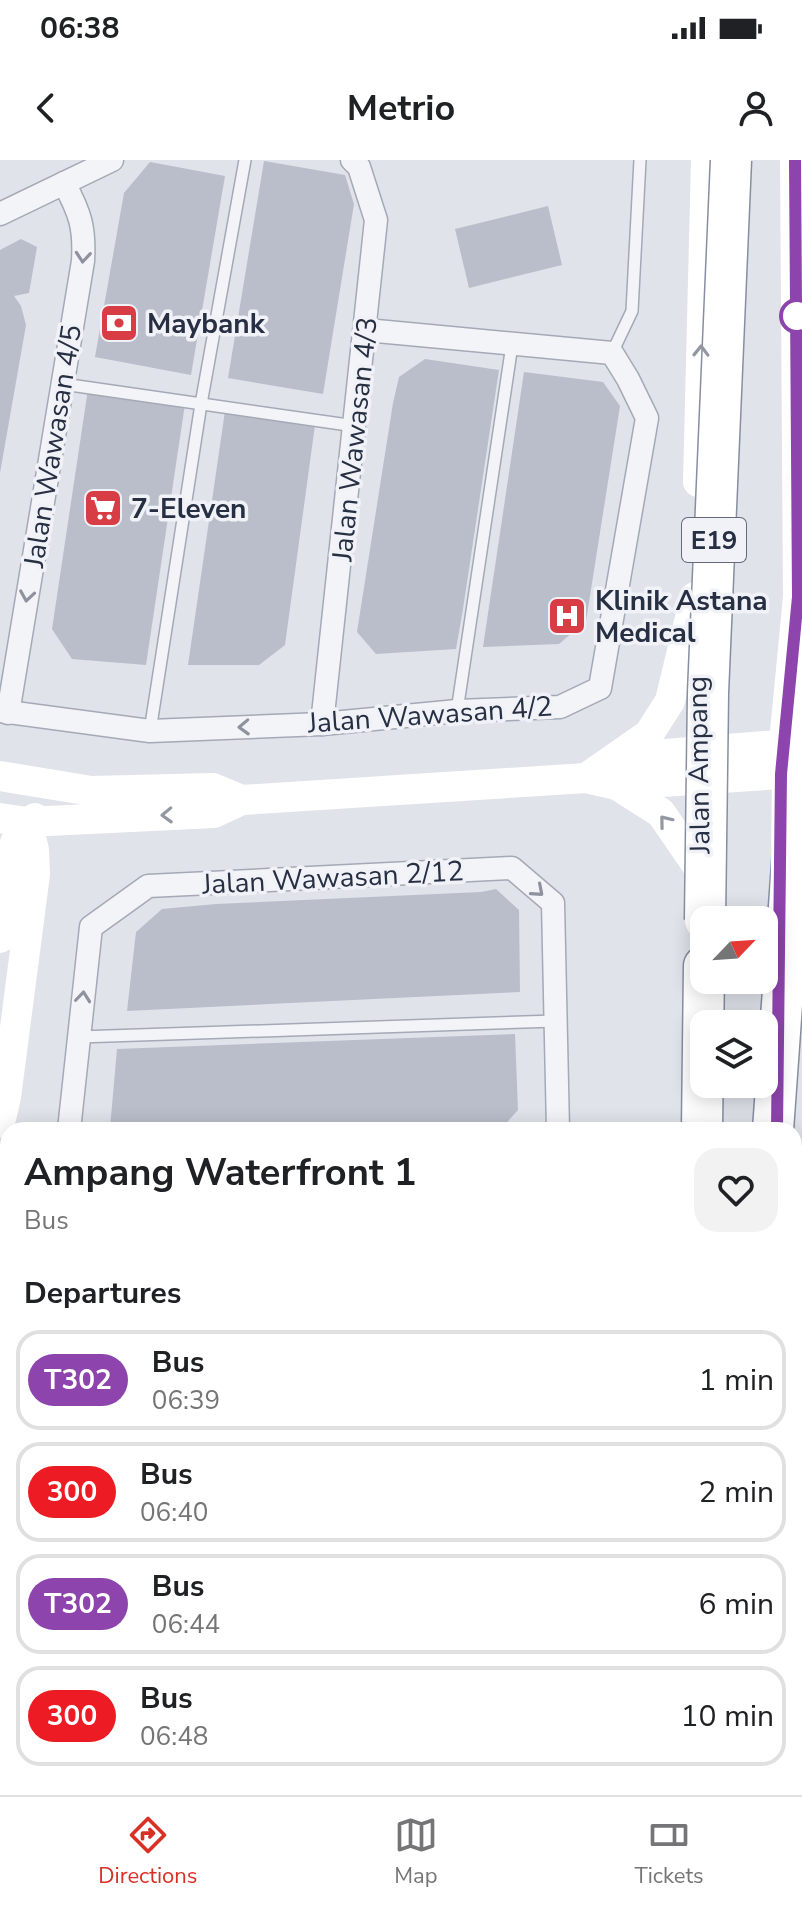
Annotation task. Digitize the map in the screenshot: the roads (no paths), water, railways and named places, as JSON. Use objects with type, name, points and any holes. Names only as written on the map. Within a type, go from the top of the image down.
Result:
[{"type":"highway","name":"E19","points":[[705,906],[708,693],[731,160]]},
{"type":"highway","points":[[775,1122],[794,751]]},
{"type":"highway","points":[[702,1122],[704,994]]},
{"type":"main road","name":"Jalan Ampang","points":[[693,1122],[700,870],[695,597],[706,160]]},
{"type":"main road","points":[[775,1122],[779,861],[794,751],[800,604],[799,208],[795,160]]},
{"type":"main road","points":[[615,772],[649,734],[670,701],[695,597]]},
{"type":"main road","points":[[13,820],[90,804],[213,788],[242,800],[586,778],[615,772],[698,766],[794,751]]},
{"type":"main road","points":[[615,772],[663,783],[698,766]]},
{"type":"main road","points":[[615,772],[661,813],[700,870]]},
{"type":"main road","points":[[0,776],[90,804]]},
{"type":"main road","points":[[0,801],[34,850],[15,859]]},
{"type":"main road","points":[[15,859],[44,852],[90,804]]},
{"type":"main road","points":[[779,861],[802,835]]},
{"type":"main road","points":[[0,938],[15,859]]},
{"type":"main road","points":[[0,1122],[6,1097],[15,859]]},
{"type":"street","points":[[0,214],[112,160]]},
{"type":"street","points":[[795,160],[802,161]]},
{"type":"street","name":"Jalan Wawasan 4/3","points":[[322,724],[376,220],[359,162]]},
{"type":"street","name":"Jalan Wawasan 4/5","points":[[4,712],[83,261],[81,216],[64,183]]},
{"type":"street","points":[[366,330],[612,353]]},
{"type":"street","name":"Jalan Wawasan 4/2","points":[[4,712],[150,731],[322,724],[457,711],[560,707],[600,688],[647,418],[612,353]]},
{"type":"street","name":"Jalan Wawasan 2/12","points":[[70,1122],[91,927],[148,886],[512,868],[553,903],[558,1122]]},
{"type":"lane","points":[[150,731],[201,404],[245,160]]},
{"type":"lane","points":[[612,353],[632,311],[640,160]]},
{"type":"lane","points":[[457,711],[512,345]]},
{"type":"lane","points":[[63,384],[355,426]]},
{"type":"lane","points":[[79,1037],[556,1021]]},
{"type":"place","name":"Maybank","points":[[119,323]]},
{"type":"place","name":"7-Eleven","points":[[103,508]]},
{"type":"place","name":"Klinik Astana Medical","points":[[567,616]]}]
